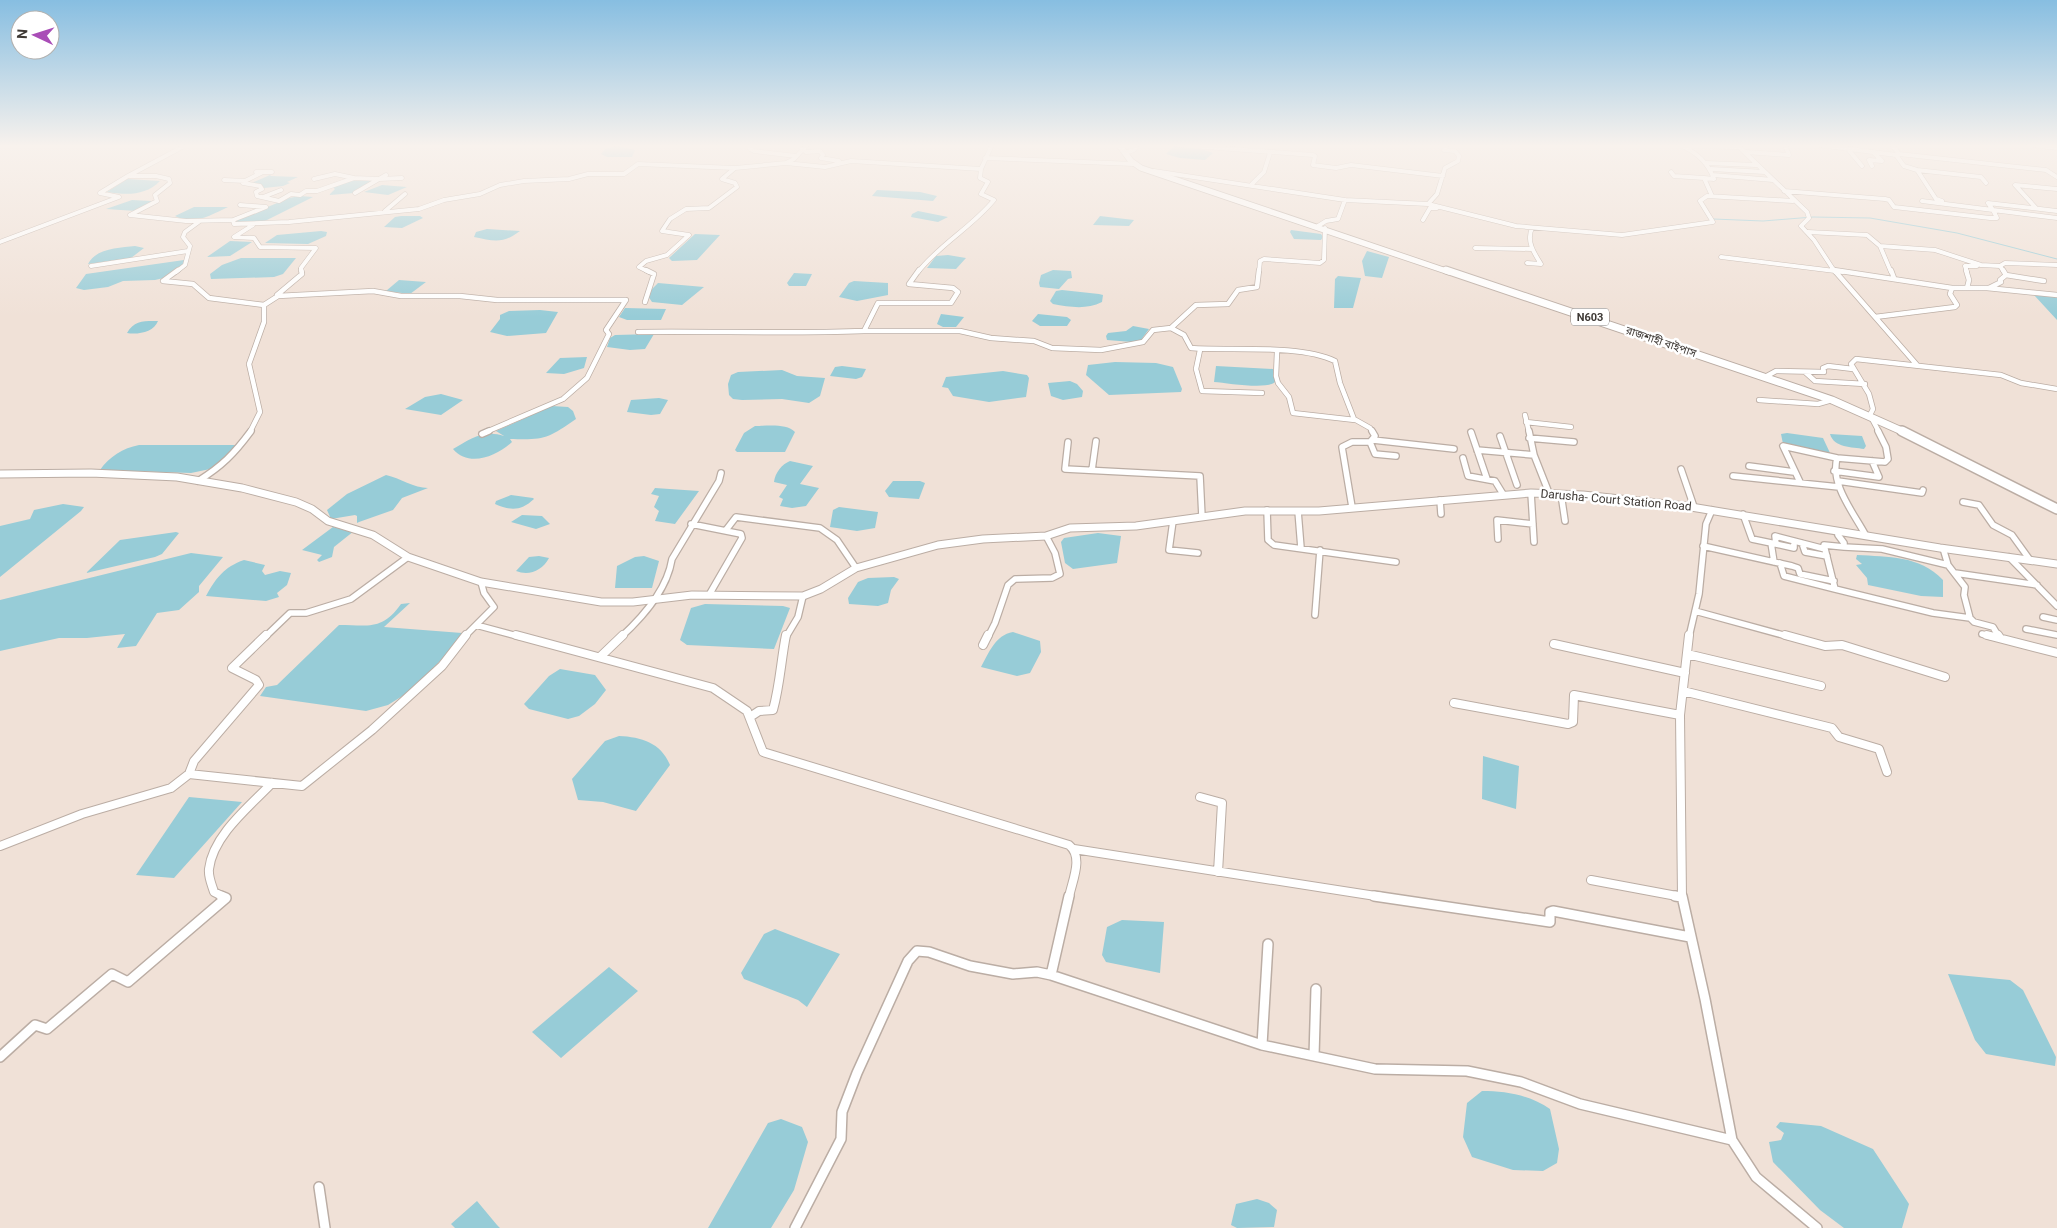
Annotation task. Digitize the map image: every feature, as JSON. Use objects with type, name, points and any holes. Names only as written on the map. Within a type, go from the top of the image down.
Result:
[{"type":"highway","name":"রাজশাহী বাইপাস","points":[[1246,202],[1832,400],[1870,415],[2057,509]]},
{"type":"street","points":[[0,242],[103,202]]},
{"type":"street","points":[[154,202],[130,215],[201,220],[233,220],[266,207],[240,205]]},
{"type":"street","points":[[385,211],[395,202]]},
{"type":"street","points":[[233,220],[234,224],[254,224],[419,209],[438,202]]},
{"type":"street","points":[[645,302],[654,274],[639,267],[646,261],[667,254],[688,235],[662,231],[670,219],[686,209],[709,208],[717,202]]},
{"type":"street","points":[[864,331],[876,306],[883,302],[951,303],[958,292],[953,288],[909,284],[928,259],[980,216],[992,202]]},
{"type":"street","points":[[1171,328],[1196,305],[1228,304],[1238,290],[1257,286],[1260,261],[1264,259],[1320,263],[1324,260],[1322,227],[1326,221],[1338,219],[1344,202]]},
{"type":"street","points":[[1393,202],[1428,204],[1532,228],[1622,236],[1676,226],[1709,223],[1713,219],[1701,202]]},
{"type":"street","points":[[1794,202],[1809,217],[1801,226],[1808,232],[1833,270],[1916,365]]},
{"type":"street","points":[[1890,202],[1894,207],[1997,218],[1988,203],[2057,211]]},
{"type":"street","points":[[1932,202],[2057,218]]},
{"type":"street","points":[[2031,202],[2036,208]]},
{"type":"street","points":[[1423,220],[1430,208],[1448,208]]},
{"type":"street","points":[[201,220],[185,232],[183,237],[190,246],[186,265],[163,282],[193,284],[209,298],[264,305],[278,296],[372,291],[401,296],[460,296],[497,300],[626,300],[606,330],[609,334],[607,340],[593,362],[586,378],[573,391],[555,404],[482,434]]},
{"type":"street","points":[[254,224],[234,237],[254,238],[260,247],[316,248],[301,268],[302,274],[275,295],[278,296]]},
{"type":"street","points":[[1527,263],[1541,264],[1532,249],[1529,234],[1532,228]]},
{"type":"street","points":[[1808,232],[1867,235],[1880,246],[1894,278]]},
{"type":"street","points":[[1880,246],[1935,250],[1981,265]]},
{"type":"street","points":[[1475,248],[1532,249]]},
{"type":"street","points":[[91,266],[188,251]]},
{"type":"street","points":[[1721,257],[1894,278],[1898,281],[1952,288],[1988,288],[2057,295]]},
{"type":"street","points":[[1967,288],[1970,280],[1965,266],[2000,266],[2015,262],[2057,265]]},
{"type":"street","points":[[2000,266],[2006,275],[2044,281]]},
{"type":"street","points":[[1988,288],[2001,282],[2000,280],[2006,275]]},
{"type":"street","points":[[1875,317],[1955,307],[1957,305],[1950,294],[1952,288]]},
{"type":"street","points":[[198,481],[217,469],[234,454],[254,426],[260,412],[249,364],[264,322],[264,305]]},
{"type":"street","points":[[638,332],[785,330],[820,333],[960,331],[990,338],[1028,340],[1052,348],[1101,350],[1143,342],[1153,330],[1171,328],[1183,332],[1188,337],[1190,348],[1200,350],[1277,352],[1320,355],[1333,359],[1338,366],[1340,382],[1355,420]]},
{"type":"street","points":[[1200,350],[1196,369],[1202,391],[1262,394]]},
{"type":"street","points":[[1277,352],[1276,376],[1278,383],[1289,397],[1293,413],[1355,420],[1370,428],[1375,436],[1372,441],[1375,454],[1396,456]]},
{"type":"street","points":[[1800,482],[1783,446],[1837,458],[1885,462],[1888,452],[1870,415],[1873,409],[1873,402],[1865,384],[1851,364],[1856,360],[2001,375],[2021,383],[2057,389]]},
{"type":"street","points":[[1765,378],[1776,371],[1824,372],[1824,368],[1828,366],[1853,369]]},
{"type":"street","points":[[1804,372],[1815,381],[1865,384]]},
{"type":"street","points":[[1759,400],[1818,404],[1832,400]]},
{"type":"street","points":[[1549,494],[1534,455],[1525,419],[1571,427]]},
{"type":"street","points":[[1471,432],[1487,480]]},
{"type":"street","points":[[1500,436],[1517,485]]},
{"type":"street","points":[[1529,438],[1574,442]]},
{"type":"street","points":[[1092,470],[1096,441]]},
{"type":"street","points":[[1352,507],[1342,447],[1345,443],[1372,441],[1454,448]]},
{"type":"street","points":[[1068,442],[1064,468],[1197,475],[1201,478],[1200,507],[1202,517]]},
{"type":"street","points":[[1477,450],[1534,455]]},
{"type":"street","points":[[1463,458],[1468,476],[1494,482],[1503,494]]},
{"type":"street","points":[[1837,458],[1835,469],[1839,484],[1865,534]]},
{"type":"street","points":[[1872,462],[1885,488]]},
{"type":"street","points":[[1749,466],[1794,472]]},
{"type":"street","points":[[1681,469],[1694,507]]},
{"type":"street","points":[[1834,471],[1879,478]]},
{"type":"street","points":[[0,474],[91,473],[177,477],[296,502],[312,509],[328,521],[373,534],[408,556],[481,582],[556,596],[601,602],[633,602],[709,595],[803,596],[798,617],[787,633],[782,654],[780,685],[773,710],[759,711],[750,717]]},
{"type":"street","points":[[600,657],[662,589],[671,569],[672,559],[691,524],[719,482],[721,473]]},
{"type":"street","points":[[1733,476],[1885,488],[1922,493],[1923,490]]},
{"type":"street","points":[[1770,479],[1773,486]]},
{"type":"street","points":[[1531,493],[1534,542]]},
{"type":"street","name":"Darusha- Court Station Road","points":[[803,596],[821,589],[856,568],[938,545],[984,538],[1046,536],[1070,528],[1136,526],[1267,510],[1319,511],[1531,493],[1562,494],[1694,507],[1943,548],[2057,564]]},
{"type":"street","points":[[1562,494],[1565,521]]},
{"type":"street","points":[[1440,500],[1441,514]]},
{"type":"street","points":[[1963,502],[1979,505],[1993,525],[2012,535],[2030,560]]},
{"type":"street","points":[[1267,510],[1270,543],[1396,562]]},
{"type":"street","points":[[1712,510],[1706,524],[1699,594],[1687,654],[1680,715],[1682,897],[1705,998],[1732,1140],[1756,1177],[1816,1228]]},
{"type":"street","points":[[1298,511],[1301,548]]},
{"type":"street","points":[[1743,514],[1752,539],[1794,548],[1794,541],[1825,549]]},
{"type":"street","points":[[726,530],[736,517],[820,528],[830,531],[856,568]]},
{"type":"street","points":[[1498,539],[1497,520],[1534,524]]},
{"type":"street","points":[[1172,521],[1169,550],[1198,553]]},
{"type":"street","points":[[691,524],[741,534],[742,538],[709,595]]},
{"type":"street","points":[[983,646],[995,623],[1008,585],[1014,579],[1052,578],[1060,574],[1055,553],[1046,536]]},
{"type":"street","points":[[1838,536],[1844,542],[1844,547]]},
{"type":"street","points":[[1774,543],[1777,563],[1784,576],[1933,613],[1970,618]]},
{"type":"street","points":[[1802,544],[1805,552],[1827,556]]},
{"type":"street","points":[[1835,589],[1824,545],[1882,549],[1948,566]]},
{"type":"street","points":[[1703,546],[1798,568],[1800,574],[1834,581]]},
{"type":"street","points":[[1943,548],[1948,566],[1965,588],[1964,595],[1970,618],[1974,622],[1993,626],[2000,638]]},
{"type":"street","points":[[1315,615],[1320,550]]},
{"type":"street","points":[[0,846],[82,814],[171,788],[189,774],[194,761],[260,685],[256,680],[232,668],[246,653],[290,613],[306,613],[351,599],[408,556]]},
{"type":"street","points":[[2009,557],[2057,606]]},
{"type":"street","points":[[1955,573],[2037,585]]},
{"type":"street","points":[[189,774],[302,786],[337,756],[372,730],[442,666],[462,638],[494,607],[484,593],[481,582]]},
{"type":"street","points":[[2047,595],[2057,597]]},
{"type":"street","points":[[1695,611],[1825,646],[1842,645],[1944,677]]},
{"type":"street","points":[[2043,618],[2057,620]]},
{"type":"street","points":[[476,625],[712,688],[747,711],[762,752],[900,792],[1044,839],[1069,845],[1074,849],[1550,922],[1550,912],[1553,911],[1690,937]]},
{"type":"street","points":[[2026,629],[2057,635]]},
{"type":"street","points":[[1982,634],[2057,653]]},
{"type":"street","points":[[1554,644],[1685,674]]},
{"type":"street","points":[[1687,654],[1821,686]]},
{"type":"street","points":[[1683,691],[1832,728],[1839,737],[1876,746],[1879,749],[1887,772]]},
{"type":"street","points":[[1454,703],[1568,724],[1573,722],[1574,695],[1680,715]]},
{"type":"street","points":[[0,1057],[35,1025],[47,1029],[112,974],[128,982],[226,898],[214,892],[209,869],[219,844],[239,818],[272,783]]},
{"type":"street","points":[[1200,797],[1222,803],[1218,872]]},
{"type":"street","points":[[1051,975],[1077,861],[1074,849]]},
{"type":"street","points":[[1591,880],[1682,897]]},
{"type":"street","points":[[1262,1045],[1268,944]]},
{"type":"street","points":[[795,1228],[841,1139],[842,1112],[861,1064],[908,961],[918,951],[930,952],[970,966],[1013,974],[1037,972],[1051,975],[1262,1045],[1375,1068],[1467,1072],[1512,1080],[1580,1104],[1732,1140]]},
{"type":"street","points":[[1314,1056],[1316,989]]},
{"type":"street","points":[[319,1187],[325,1228]]},
{"type":"water","points":[[125,202],[152,203],[136,211],[106,209]]},
{"type":"water","points":[[279,202],[302,202],[263,222],[236,222]]},
{"type":"water","points":[[194,207],[228,207],[195,220],[182,219],[175,216]]},
{"type":"water","points":[[918,211],[948,217],[938,222],[911,217],[912,214]]},
{"type":"water","points":[[420,216],[423,218],[402,228],[384,227],[395,217]]},
{"type":"water","points":[[1100,216],[1134,220],[1129,226],[1093,225]]},
{"type":"water","points":[[487,229],[520,231],[503,240],[487,240],[474,237],[476,232]]},
{"type":"water","points":[[1291,230],[1321,234],[1323,237],[1321,240],[1294,239],[1290,232]]},
{"type":"water","points":[[327,232],[326,236],[308,244],[265,243],[277,235]]},
{"type":"water","points":[[695,234],[720,235],[697,260],[672,261],[669,258]]},
{"type":"water","points":[[230,241],[252,242],[230,256],[207,257]]},
{"type":"water","points":[[135,246],[144,248],[131,258],[88,264],[96,255],[102,252],[115,248]]},
{"type":"water","points":[[1367,251],[1389,257],[1382,278],[1365,276],[1362,261]]},
{"type":"water","points":[[948,255],[966,258],[956,269],[927,268],[936,256]]},
{"type":"water","points":[[241,258],[296,258],[283,274],[274,277],[211,279],[210,274],[222,265]]},
{"type":"water","points":[[184,260],[184,267],[168,277],[155,280],[123,281],[108,287],[84,290],[76,288],[86,274]]},
{"type":"water","points":[[1053,270],[1071,271],[1072,278],[1068,279],[1059,289],[1040,287],[1041,275]]},
{"type":"water","points":[[794,273],[812,274],[806,286],[789,286],[787,283]]},
{"type":"water","points":[[1338,276],[1361,278],[1353,308],[1334,308],[1335,279]]},
{"type":"water","points":[[399,280],[426,282],[410,294],[386,291]]},
{"type":"water","points":[[854,281],[888,283],[888,295],[857,301],[839,297],[849,283]]},
{"type":"water","points":[[658,283],[704,287],[682,305],[652,302],[648,296]]},
{"type":"water","points":[[1062,290],[1103,295],[1102,302],[1084,307],[1053,304],[1050,301],[1056,291]]},
{"type":"water","points":[[2034,295],[2057,297],[2057,320]]},
{"type":"water","points":[[625,308],[666,309],[661,320],[627,320],[619,317]]},
{"type":"water","points":[[540,310],[558,312],[546,333],[507,336],[490,332],[500,319],[500,315],[509,311]]},
{"type":"water","points":[[941,314],[964,317],[956,327],[943,327],[937,324]]},
{"type":"water","points":[[1038,314],[1067,317],[1071,320],[1067,326],[1040,326],[1032,321]]},
{"type":"water","points":[[158,321],[153,328],[145,332],[127,333],[136,323]]},
{"type":"water","points":[[1133,326],[1149,329],[1141,340],[1132,342],[1107,340],[1106,336],[1108,333],[1126,331]]},
{"type":"water","points":[[654,334],[645,349],[630,350],[607,347],[610,338],[615,335]]},
{"type":"water","points":[[587,357],[584,368],[564,374],[546,373],[560,358]]},
{"type":"water","points":[[1115,362],[1156,363],[1173,367],[1182,389],[1181,392],[1109,395],[1086,375],[1088,365]]},
{"type":"water","points":[[1216,366],[1273,369],[1275,382],[1264,386],[1256,386],[1214,382]]},
{"type":"water","points":[[835,367],[866,369],[862,377],[856,379],[830,376]]},
{"type":"water","points":[[782,370],[797,376],[825,378],[820,396],[809,403],[782,399],[742,400],[733,399],[729,395],[728,384],[731,375],[738,372]]},
{"type":"water","points":[[1003,371],[1027,375],[1029,378],[1026,397],[989,402],[953,396],[948,388],[942,387],[946,377]]},
{"type":"water","points":[[1070,381],[1077,384],[1083,391],[1082,397],[1063,400],[1051,396],[1048,383]]},
{"type":"water","points":[[441,394],[463,400],[441,415],[405,409],[425,397]]},
{"type":"water","points":[[659,398],[668,400],[660,414],[651,415],[627,412],[631,400]]},
{"type":"water","points":[[552,406],[568,407],[573,411],[576,419],[545,437],[510,439],[512,442],[499,452],[483,458],[467,458],[453,449],[484,434],[504,436],[496,431]]},
{"type":"water","points":[[755,426],[782,426],[795,432],[785,452],[737,452],[735,450],[744,433]]},
{"type":"water","points":[[1787,433],[1823,438],[1830,453],[1783,444],[1781,434]]},
{"type":"water","points":[[1830,434],[1862,436],[1866,446],[1864,449],[1844,446],[1835,442]]},
{"type":"water","points":[[139,445],[237,445],[215,468],[191,473],[100,470],[117,454],[127,448]]},
{"type":"water","points":[[790,461],[813,466],[800,484],[819,488],[806,506],[792,508],[780,506],[783,499],[779,497],[787,485],[774,482],[777,472]]},
{"type":"water","points":[[386,475],[428,488],[402,498],[393,510],[357,523],[357,516],[355,515],[331,519],[327,510],[347,494]]},
{"type":"water","points":[[893,481],[920,481],[925,483],[919,499],[889,497],[885,491]]},
{"type":"water","points":[[655,488],[699,491],[675,524],[655,521],[659,511],[654,507],[659,496],[651,494]]},
{"type":"water","points":[[511,495],[534,499],[525,506],[516,509],[495,504],[496,501]]},
{"type":"water","points":[[63,504],[84,507],[0,577],[0,526],[30,519],[34,510]]},
{"type":"water","points":[[839,507],[878,512],[875,528],[857,531],[830,527],[833,510]]},
{"type":"water","points":[[522,515],[542,516],[550,524],[536,529],[511,522]]},
{"type":"water","points":[[333,527],[354,531],[334,547],[332,557],[319,562],[317,560],[322,555],[302,550]]},
{"type":"water","points":[[179,533],[162,554],[86,573],[120,540]]},
{"type":"water","points":[[1098,533],[1121,536],[1117,563],[1073,569],[1065,563],[1061,542],[1064,538]]},
{"type":"water","points":[[191,553],[223,557],[199,586],[199,592],[179,610],[157,613],[136,646],[117,648],[125,634],[87,638],[59,638],[0,651],[0,600]]},
{"type":"water","points":[[1857,555],[1892,557],[1924,566],[1943,580],[1943,597],[1921,596],[1868,585],[1867,578],[1856,565],[1862,564],[1856,559]]},
{"type":"water","points":[[644,556],[659,561],[652,588],[615,588],[617,566],[635,557]]},
{"type":"water","points":[[529,557],[549,558],[539,569],[530,573],[516,571]]},
{"type":"water","points":[[244,560],[265,565],[262,571],[265,575],[280,571],[291,573],[287,585],[277,593],[279,597],[266,601],[206,596],[221,574],[231,566]]},
{"type":"water","points":[[894,577],[899,579],[891,590],[888,603],[878,606],[849,604],[848,598],[858,582],[868,578]]},
{"type":"water","points":[[410,603],[384,627],[462,633],[443,658],[412,690],[388,705],[366,711],[260,696],[266,687],[277,685],[339,625],[374,625],[381,623],[394,613],[401,604]]},
{"type":"water","points":[[705,604],[783,606],[790,608],[774,649],[687,645],[680,640],[691,608]]},
{"type":"water","points":[[1013,632],[1040,641],[1041,652],[1030,673],[1017,676],[981,667],[997,641]]},
{"type":"water","points":[[560,669],[595,675],[606,690],[595,704],[579,716],[568,719],[529,709],[524,704],[549,676]]},
{"type":"water","points":[[619,736],[643,740],[656,746],[666,757],[670,765],[636,811],[603,802],[578,800],[572,779],[605,741]]},
{"type":"water","points":[[1483,756],[1519,766],[1516,809],[1482,799]]},
{"type":"water","points":[[189,797],[242,802],[174,878],[136,875]]},
{"type":"water","points":[[1122,920],[1164,922],[1160,973],[1106,962],[1102,955],[1107,927]]},
{"type":"water","points":[[775,929],[840,954],[807,1007],[798,1000],[744,979],[741,973],[764,934]]},
{"type":"water","points":[[609,967],[638,991],[561,1058],[532,1032]]},
{"type":"water","points":[[1948,974],[2010,980],[2023,990],[2056,1057],[2055,1066],[1986,1054],[1975,1040]]},
{"type":"water","points":[[1482,1091],[1526,1097],[1550,1109],[1559,1149],[1557,1163],[1543,1171],[1513,1170],[1472,1157],[1463,1137],[1467,1103]]},
{"type":"water","points":[[781,1119],[802,1127],[808,1142],[794,1190],[771,1228],[708,1228],[768,1123]]},
{"type":"water","points":[[1780,1122],[1821,1126],[1873,1149],[1909,1204],[1902,1228],[1844,1228],[1820,1210],[1773,1162],[1769,1142],[1781,1140],[1784,1133],[1776,1127]]},
{"type":"water","points":[[1257,1199],[1269,1203],[1277,1210],[1274,1227],[1237,1228],[1231,1225],[1236,1204]]},
{"type":"water","points":[[477,1201],[500,1228],[455,1228],[451,1224]]},
{"type":"waterway","points":[[1713,219],[1763,221],[1813,217],[1870,218],[1957,233],[2057,259]]},
{"type":"waterway","points":[[1659,228],[1689,224]]}]
